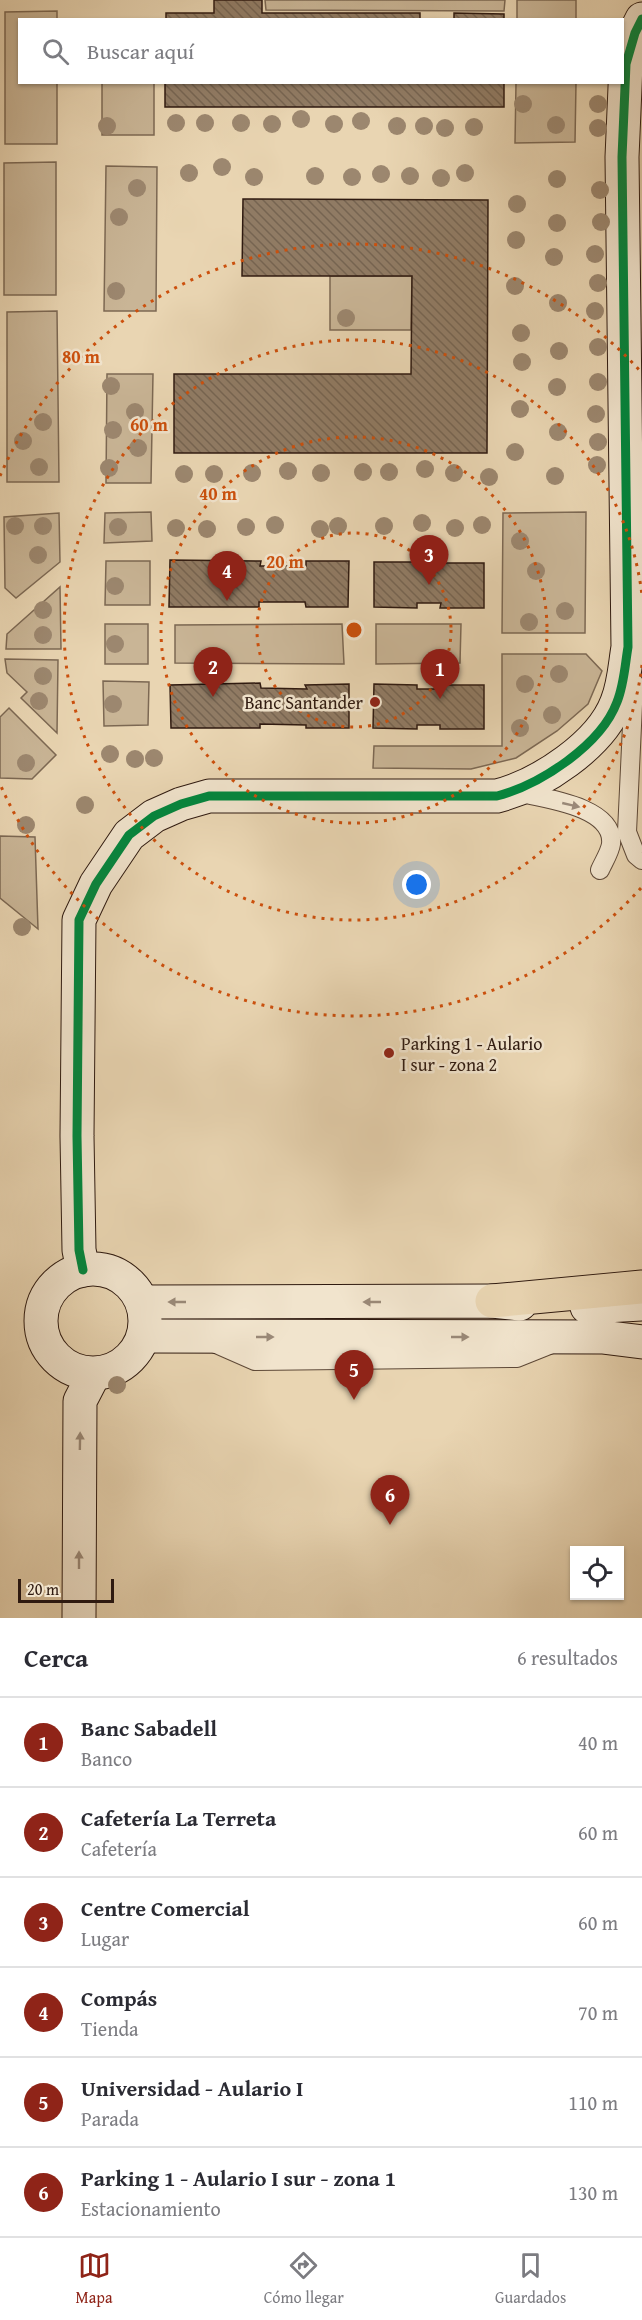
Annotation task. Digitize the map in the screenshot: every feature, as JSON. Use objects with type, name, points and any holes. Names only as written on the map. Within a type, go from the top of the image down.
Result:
[{"type":"highway","points":[[492,1301],[642,1287]]},
{"type":"street","points":[[74,1274],[79,1250],[77,1136],[79,920],[96,884],[129,835],[154,816],[209,796],[497,796],[514,792],[554,770],[597,735],[617,702],[628,647],[622,158],[626,64],[642,19]]},
{"type":"street","points":[[79,1380],[110,1371],[124,1364],[136,1352],[144,1336],[146,1321],[142,1302],[136,1290],[124,1278],[109,1270],[74,1274],[51,1291],[43,1306],[41,1322],[44,1338],[51,1352],[79,1380],[80,1618]]},
{"type":"street","points":[[142,1302],[492,1301],[574,1308],[642,1304]]},
{"type":"street","points":[[144,1336],[586,1337],[642,1342]]},
{"type":"street","points":[[586,1337],[642,1350]]},
{"type":"lane","points":[[628,647],[635,675],[627,832],[636,855],[642,860]]},
{"type":"lane","points":[[514,792],[584,807],[603,822],[608,828],[611,844],[600,870]]},
{"type":"shaded area","points":[[265,0],[505,0],[504,11],[266,10]]},
{"type":"shaded area","points":[[517,0],[576,0],[576,18],[517,18]]},
{"type":"shaded area","points":[[57,11],[57,18],[18,18],[18,84],[57,84],[57,144],[5,144],[5,12]]},
{"type":"shaded area","points":[[102,84],[154,84],[154,135],[102,135]]},
{"type":"shaded area","points":[[516,84],[576,84],[575,142],[515,143]]},
{"type":"shaded area","points":[[56,162],[56,295],[4,295],[4,163]]},
{"type":"shaded area","points":[[106,166],[157,167],[156,311],[104,311]]},
{"type":"shaded area","points":[[330,276],[412,276],[411,330],[330,330]]},
{"type":"shaded area","points":[[57,311],[59,482],[7,482],[7,312]]},
{"type":"shaded area","points":[[107,374],[153,374],[151,483],[106,483]]},
{"type":"shaded area","points":[[151,512],[152,541],[104,543],[105,513]]},
{"type":"shaded area","points":[[586,512],[585,633],[502,633],[503,513]]},
{"type":"shaded area","points":[[59,513],[60,562],[16,598],[5,588],[4,517]]},
{"type":"shaded area","points":[[106,561],[150,561],[150,605],[105,605]]},
{"type":"shaded area","points":[[60,587],[61,649],[6,649],[7,634]]},
{"type":"shaded area","points":[[105,624],[148,624],[148,664],[105,664]]},
{"type":"shaded area","points":[[342,624],[344,664],[175,663],[175,625]]},
{"type":"shaded area","points":[[376,624],[461,624],[460,663],[376,664]]},
{"type":"shaded area","points":[[502,654],[586,654],[602,671],[588,704],[557,731],[516,758],[471,769],[373,768],[374,746],[502,746]]},
{"type":"shaded area","points":[[5,659],[58,660],[57,733],[21,698],[27,692],[7,673]]},
{"type":"shaded area","points":[[103,681],[149,682],[148,725],[104,726]]},
{"type":"shaded area","points":[[9,708],[56,755],[32,779],[0,778],[0,717]]},
{"type":"shaded area","points":[[0,836],[35,837],[38,929],[0,898]]},
{"type":"building","points":[[214,0],[262,0],[262,13],[420,13],[420,18],[166,18],[166,13],[214,13]]},
{"type":"building","points":[[454,13],[504,14],[504,18],[454,18]]},
{"type":"building","points":[[165,84],[504,84],[504,107],[165,107]]},
{"type":"building","points":[[243,199],[488,200],[487,453],[174,453],[174,374],[411,374],[412,276],[242,276]]},
{"type":"building","points":[[170,560],[261,561],[260,566],[306,566],[306,561],[349,561],[348,607],[306,607],[305,602],[259,602],[259,607],[169,607]]},
{"type":"building","points":[[374,562],[417,562],[418,567],[441,567],[441,563],[484,563],[484,608],[440,608],[441,603],[417,603],[417,608],[374,607]]},
{"type":"building","points":[[260,683],[261,688],[307,689],[305,685],[349,684],[349,728],[306,728],[306,725],[260,724],[260,728],[171,728],[170,685]]},
{"type":"building","points":[[374,684],[417,685],[417,689],[440,689],[440,685],[484,685],[484,729],[440,729],[440,725],[417,725],[417,729],[373,728]]},
{"type":"cycle path","points":[[83,1270],[79,1250],[77,1136],[79,920],[96,884],[129,835],[154,816],[181,804],[209,796],[497,796],[532,783],[567,761],[598,733],[617,702],[623,682],[628,647],[622,157],[626,64],[635,33],[642,19]]},
{"type":"place","name":"Centre Comercial","points":[[429,585]]},
{"type":"place","name":"Compás","points":[[227,601]]},
{"type":"place","name":"Cafetería La Terreta","points":[[213,697]]},
{"type":"place","name":"Banc Sabadell","points":[[440,699]]},
{"type":"place","name":"Banc Santander","points":[[375,702]]},
{"type":"place","name":"Parking 1 - Aulario I sur - zona 2","points":[[389,1053]]},
{"type":"place","name":"Universidad - Aulario I","points":[[354,1400]]},
{"type":"place","name":"Parking 1 - Aulario I sur - zona 1","points":[[390,1525]]}]
